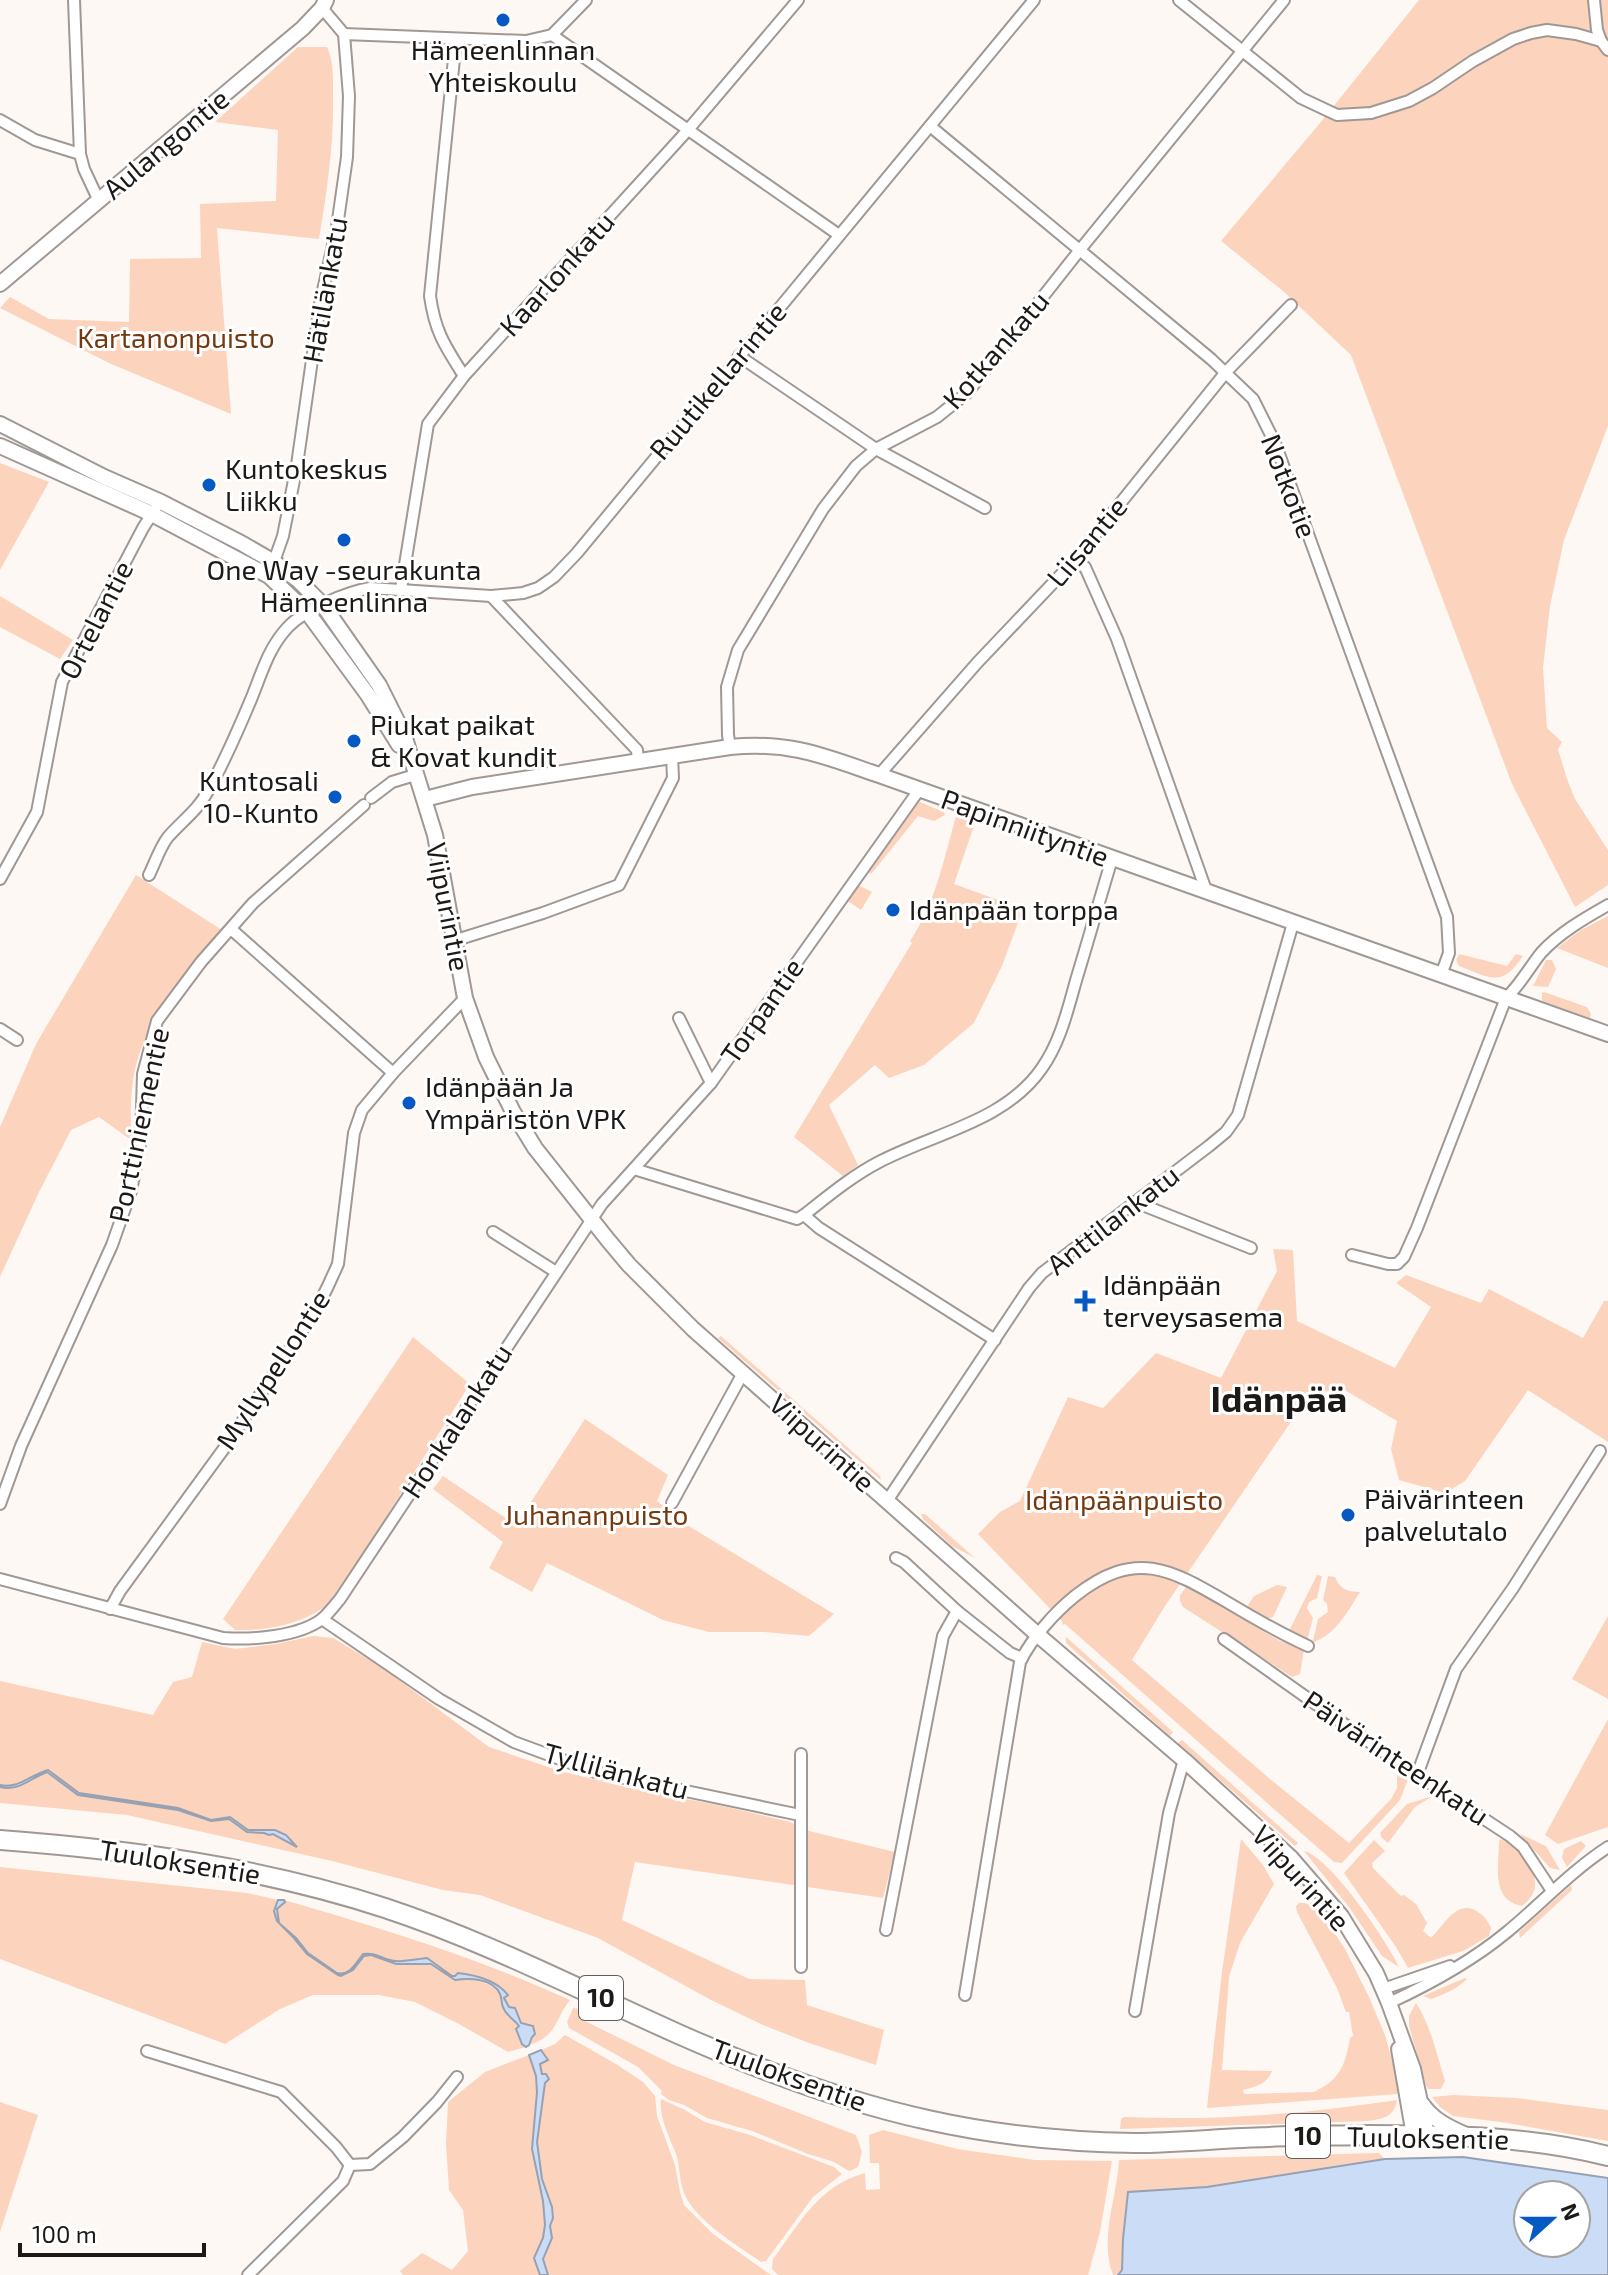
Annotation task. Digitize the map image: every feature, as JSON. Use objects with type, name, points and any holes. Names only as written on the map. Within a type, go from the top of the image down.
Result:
[{"type":"highway","name":"Tuuloksentie","points":[[0,1840],[186,1860],[263,1874],[372,1904],[510,1957],[674,2032],[804,2086],[925,2119],[983,2131],[1132,2143],[1271,2136],[1506,2138],[1608,2156]]},
{"type":"main road","name":"Aulangontie","points":[[0,284],[303,28],[324,4]]},
{"type":"main road","name":"Viipurintie","points":[[0,424],[299,581],[323,605],[379,685],[404,735],[435,835],[465,998],[486,1057],[535,1148],[592,1221],[659,1295],[1038,1635],[1184,1760],[1315,1884],[1341,1916],[1389,2003],[1413,2069],[1421,2103],[1421,2135]]},
{"type":"main road","name":"Viipurintie","points":[[0,446],[100,489],[156,508]]},
{"type":"main road","name":"Viipurintie","points":[[271,569],[308,613],[368,695],[414,771]]},
{"type":"main road","name":"Papinniityntie","points":[[425,799],[472,787],[730,747],[791,747],[879,775],[1608,1034]]},
{"type":"main road","name":"Viipurintie","points":[[1389,2003],[1421,2135]]},
{"type":"main road","points":[[1421,2103],[1442,2124],[1469,2137]]},
{"type":"street","points":[[74,0],[80,154],[99,201]]},
{"type":"street","points":[[324,4],[344,34],[526,41],[552,35],[586,0]]},
{"type":"street","name":"Kaarlonkatu","points":[[401,589],[428,424],[432,416],[464,376],[687,131],[798,0]]},
{"type":"street","name":"Ruutikellarintie","points":[[149,875],[167,838],[193,814],[208,792],[252,697],[261,669],[275,642],[290,624],[355,590],[401,589],[491,596],[523,593],[538,588],[567,566],[1034,0]]},
{"type":"street","points":[[1179,0],[1301,98],[1337,115],[1371,113],[1409,101],[1473,61],[1513,39],[1531,33],[1547,30],[1576,34],[1604,46]]},
{"type":"street","name":"Kotkankatu","points":[[730,747],[727,687],[738,650],[823,509],[856,466],[876,449],[937,417],[967,393],[1284,0]]},
{"type":"street","points":[[1594,0],[1597,30],[1604,46]]},
{"type":"street","name":"Hätilänkatu","points":[[271,569],[283,536],[297,465],[320,304],[337,227],[347,157],[349,96],[344,34]]},
{"type":"street","points":[[552,35],[839,235]]},
{"type":"street","points":[[456,39],[430,296],[433,318],[443,345],[464,376]]},
{"type":"street","points":[[0,120],[35,140],[80,154]]},
{"type":"street","name":"Notkotie","points":[[930,126],[1226,372],[1253,399],[1275,443],[1447,917],[1449,953],[1441,975]]},
{"type":"street","name":"Liisantie","points":[[879,775],[967,673],[1073,562],[1226,372],[1291,305]]},
{"type":"street","points":[[739,356],[876,449],[985,508]]},
{"type":"street","name":"Ortelantie","points":[[0,879],[37,812],[62,682],[156,508]]},
{"type":"street","points":[[1073,562],[1085,567],[1117,639],[1207,893]]},
{"type":"street","points":[[491,596],[637,750],[638,761]]},
{"type":"street","points":[[453,941],[554,910],[619,885],[673,778],[672,756]]},
{"type":"street","name":"Porttiniementie","points":[[0,1504],[21,1446],[112,1245],[131,1191],[141,1139],[143,1074],[157,1021],[201,962],[274,883],[392,782],[414,771]]},
{"type":"street","name":"Torpantie","points":[[592,1221],[602,1204],[711,1083],[919,790]]},
{"type":"street","points":[[634,1169],[797,1219],[878,1162],[999,1108],[1024,1090],[1042,1068],[1060,1037],[1112,859]]},
{"type":"street","points":[[1352,1255],[1388,1264],[1397,1264],[1404,1257],[1506,998],[1542,952],[1582,920],[1608,905]]},
{"type":"street","name":"Anttilankatu","points":[[887,1501],[1042,1273],[1226,1132],[1238,1115],[1293,923]]},
{"type":"street","points":[[231,929],[393,1073]]},
{"type":"street","name":"Myllypellontie","points":[[110,1609],[228,1443],[316,1310],[338,1264],[354,1133],[362,1110],[465,998]]},
{"type":"street","points":[[679,1018],[711,1083]]},
{"type":"street","points":[[0,1029],[17,1040]]},
{"type":"street","points":[[1135,1202],[1251,1248]]},
{"type":"street","points":[[804,1215],[819,1228],[995,1340]]},
{"type":"street","name":"Honkalankatu","points":[[322,1619],[340,1599],[592,1221]]},
{"type":"street","points":[[493,1232],[556,1272]]},
{"type":"street","points":[[672,1503],[743,1373]]},
{"type":"street","points":[[1417,1775],[1456,1669],[1513,1588],[1600,1451]]},
{"type":"street","points":[[896,1558],[957,1611],[1010,1653],[1022,1658]]},
{"type":"street","points":[[965,1995],[1022,1658],[1026,1649],[1071,1600],[1092,1583],[1115,1572],[1141,1567],[1167,1571],[1187,1578],[1274,1630],[1308,1646]]},
{"type":"street","points":[[0,1579],[223,1638],[247,1640],[285,1633],[322,1619]]},
{"type":"street","points":[[886,1930],[943,1636],[957,1611]]},
{"type":"street","name":"Tyllilänkatu","points":[[322,1619],[439,1699],[514,1742],[595,1772],[800,1815]]},
{"type":"street","name":"Päivärinteenkatu","points":[[1224,1639],[1417,1775],[1510,1836],[1523,1847],[1552,1891]]},
{"type":"street","points":[[801,1754],[801,1967]]},
{"type":"street","points":[[1135,2011],[1169,1813],[1184,1760]]},
{"type":"street","points":[[1389,2003],[1417,1990],[1506,1933],[1552,1891],[1608,1847]]},
{"type":"street","points":[[147,2051],[281,2092],[350,2165]]},
{"type":"street","points":[[350,2165],[370,2164],[403,2137],[457,2077]]},
{"type":"street","points":[[248,2275],[343,2181],[350,2165]]},
{"type":"green space","points":[[1419,0],[1608,0],[1608,426],[1564,540],[1550,606],[1543,668],[1547,728],[1562,742],[1558,749],[1575,799],[1608,850],[1608,885],[1575,907],[1512,784],[1351,355],[1283,291],[1221,241]]},
{"type":"green space","name":"Kartanonpuisto","points":[[298,47],[327,47],[332,65],[331,150],[319,239],[217,228],[231,414],[109,363],[0,308],[10,297],[49,319],[129,322],[130,259],[201,258],[200,204],[276,201],[278,130],[215,122]]},
{"type":"green space","points":[[0,463],[49,482],[0,570]]},
{"type":"green space","points":[[0,596],[73,640],[60,659],[0,627]]},
{"type":"green space","points":[[915,800],[945,815],[934,821],[918,816],[869,874],[868,870]]},
{"type":"green space","points":[[956,816],[975,823],[954,884],[1023,909],[1002,966],[974,1023],[924,1065],[889,1078],[875,1065],[829,1105],[858,1165],[843,1176],[794,1137],[912,943],[910,941],[938,881]]},
{"type":"green space","points":[[136,875],[222,930],[178,985],[143,1044],[132,1090],[131,1140],[99,1117],[71,1130],[0,1277],[0,1127],[36,1044]]},
{"type":"green space","points":[[860,886],[872,892],[861,910],[846,900]]},
{"type":"green space","points":[[1608,916],[1608,968],[1557,948],[1581,930]]},
{"type":"green space","points":[[1459,954],[1507,966],[1516,954],[1523,956],[1508,973],[1495,978],[1459,966],[1456,960]]},
{"type":"green space","points":[[1546,960],[1552,960],[1556,969],[1548,987],[1533,986]]},
{"type":"green space","points":[[1544,992],[1587,1007],[1590,1018],[1542,1001]]},
{"type":"green space","name":"Idänpäänpuisto","points":[[1273,1249],[1293,1250],[1297,1321],[1395,1368],[1431,1307],[1396,1283],[1406,1275],[1481,1303],[1489,1289],[1583,1338],[1604,1301],[1608,1301],[1608,1442],[1528,1390],[1465,1481],[1445,1493],[1399,1480],[1391,1449],[1397,1421],[1343,1389],[1310,1394],[1165,1606],[1132,1660],[1349,1843],[1391,1799],[1397,1788],[1397,1773],[1408,1779],[1400,1800],[1342,1863],[1334,1862],[1063,1625],[978,1534],[1000,1512],[1020,1501],[1068,1397],[1103,1408],[1156,1353],[1221,1378],[1277,1271]]},
{"type":"green space","points":[[721,1336],[880,1476],[881,1480],[718,1338]]},
{"type":"green space","points":[[413,1337],[470,1384],[333,1601],[298,1621],[261,1629],[235,1630],[223,1619]]},
{"type":"green space","name":"Juhananpuisto","points":[[585,1419],[668,1475],[657,1501],[687,1525],[834,1614],[809,1636],[709,1632],[663,1620],[547,1563],[532,1592],[489,1568],[503,1542],[433,1489],[443,1476],[516,1525]]},
{"type":"green space","points":[[921,1514],[925,1514],[975,1558],[952,1546]]},
{"type":"green space","points":[[1317,1575],[1322,1576],[1317,1598],[1309,1602],[1307,1608],[1313,1618],[1307,1641],[1288,1633]]},
{"type":"green space","points":[[1328,1576],[1335,1577],[1344,1589],[1360,1592],[1335,1628],[1314,1642],[1318,1619],[1328,1612],[1323,1600]]},
{"type":"green space","points":[[1277,1585],[1287,1587],[1273,1617],[1265,1619],[1246,1608],[1254,1596]]},
{"type":"green space","points":[[1187,1586],[1278,1640],[1304,1650],[1300,1674],[1292,1677],[1183,1607],[1180,1595]]},
{"type":"green space","points":[[1608,1616],[1608,1699],[1572,1679]]},
{"type":"green space","points":[[313,1636],[333,1638],[380,1666],[489,1747],[560,1771],[790,1822],[809,1831],[895,1852],[883,1898],[635,1862],[622,1920],[749,1979],[805,1980],[807,2005],[884,2030],[876,2065],[763,2025],[598,1938],[480,1895],[443,1890],[332,1861],[127,1815],[0,1803],[0,1681],[153,1715],[173,1682],[192,1677],[202,1642],[235,1649]]},
{"type":"green space","points":[[1066,1637],[1173,1732],[1170,1736],[1066,1643]]},
{"type":"green space","points":[[1608,1719],[1608,1827],[1558,1844],[1545,1835]]},
{"type":"green space","points":[[1182,1740],[1298,1843],[1295,1846],[1178,1743]]},
{"type":"green space","points":[[1433,1796],[1415,1807],[1388,1843],[1381,1837],[1380,1833],[1407,1804]]},
{"type":"green space","points":[[1520,1834],[1546,1846],[1560,1870],[1550,1868]]},
{"type":"green space","points":[[1241,1839],[1274,1884],[1240,1943],[1229,1977],[1222,2070],[1272,2071],[1264,2082],[1243,2090],[1244,2094],[1314,2092],[1330,2082],[1340,2070],[1353,2036],[1349,2012],[1346,2012],[1337,1988],[1297,1912],[1299,1903],[1306,1903],[1322,1913],[1345,1949],[1369,1997],[1385,2035],[1398,2094],[1207,2108]]},
{"type":"green space","points":[[1501,1839],[1520,1853],[1534,1876],[1534,1891],[1522,1906],[1505,1897],[1498,1880]]},
{"type":"green space","points":[[1374,1840],[1385,1851],[1372,1863],[1373,1868],[1401,1896],[1416,1904],[1427,1923],[1423,1931],[1431,1938],[1454,1913],[1466,1908],[1486,1919],[1491,1928],[1489,1936],[1463,1951],[1408,1968],[1344,1873]]},
{"type":"green space","points":[[1581,1841],[1586,1846],[1567,1867],[1562,1858],[1564,1849]]},
{"type":"green space","points":[[1304,1851],[1315,1857],[1342,1883],[1371,1920],[1399,1967],[1382,1956],[1349,1907]]},
{"type":"green space","points":[[0,1867],[247,1893],[278,1900],[274,1911],[279,1922],[277,1909],[284,1900],[429,1945],[570,2000],[550,2032],[529,2045],[535,2034],[530,2027],[521,2024],[515,2008],[509,2008],[504,1998],[508,1994],[497,1986],[465,1974],[452,1976],[427,1958],[395,1961],[372,1954],[363,1954],[345,1973],[330,1967],[342,1976],[353,1970],[364,1956],[371,1955],[396,1964],[432,1964],[455,1980],[470,1978],[495,1987],[503,2007],[520,2026],[522,2044],[526,2047],[508,2052],[415,2002],[379,1995],[313,1995],[280,2009],[225,2044],[0,1959]]},
{"type":"green space","points":[[1571,1885],[1572,1890],[1520,1938],[1519,1932]]},
{"type":"green space","points":[[1465,1978],[1459,1986],[1440,1996],[1431,1999],[1423,1996]]},
{"type":"green space","points":[[1416,2003],[1430,2031],[1445,2081],[1441,2089],[1428,2089],[1426,2085],[1409,2026],[1409,2016]]},
{"type":"green space","points":[[573,2008],[580,2009],[585,2021],[674,2065],[856,2135],[862,2152],[858,2167],[847,2170],[834,2162],[752,2131],[707,2118],[669,2100],[638,2067],[569,2028],[567,2022]]},
{"type":"green space","points":[[565,2035],[643,2082],[655,2096],[657,2116],[675,2165],[684,2205],[713,2234],[771,2275],[548,2275],[543,2259],[552,2238],[550,2226],[553,2218],[542,2179],[537,2142],[545,2083],[540,2064],[541,2050]]},
{"type":"green space","points":[[529,2055],[536,2076],[537,2092],[532,2149],[545,2225],[540,2245],[540,2275],[403,2275],[400,2271],[422,2253],[452,2270],[468,2251],[463,2210],[449,2190],[446,2144],[448,2102],[485,2072]]},
{"type":"green space","points":[[1432,2097],[1516,2098],[1608,2110],[1608,2141],[1453,2116]]},
{"type":"green space","points":[[661,2099],[705,2122],[750,2135],[834,2167],[842,2174],[813,2197],[766,2261],[761,2262],[705,2221],[688,2200],[663,2120]]},
{"type":"green space","points":[[1397,2100],[1391,2114],[1368,2121],[1120,2129],[1124,2117],[1261,2115]]},
{"type":"green space","points":[[0,2102],[38,2115],[0,2232]]},
{"type":"green space","points":[[883,2130],[957,2149],[1035,2160],[1112,2161],[1100,2232],[1088,2275],[778,2275],[772,2269],[773,2259],[822,2196],[865,2173],[866,2190],[880,2189],[879,2163],[870,2163],[869,2135]]},
{"type":"green space","points":[[1379,2153],[1385,2159],[1207,2187],[1128,2192],[1122,2270],[1118,2275],[1113,2275],[1108,2233],[1119,2160]]},
{"type":"water","points":[[48,1770],[79,1793],[178,1808],[211,1820],[230,1817],[248,1830],[275,1830],[286,1835],[297,1847],[273,1834],[247,1832],[229,1819],[211,1821],[178,1810],[78,1795],[47,1772],[13,1788],[0,1787],[19,1783]]},
{"type":"water","points":[[278,1900],[285,1902],[277,1909],[279,1923],[274,1911]]},
{"type":"water","points":[[279,1923],[308,1953],[337,1973],[349,1971],[363,1954],[368,1954],[395,1961],[427,1958],[452,1976],[458,1973],[486,1980],[508,1995],[504,1998],[509,2007],[515,2008],[521,2023],[533,2026],[535,2034],[529,2045],[526,2047],[522,2044],[516,2029],[519,2026],[504,2010],[497,1989],[486,1982],[455,1980],[431,1964],[396,1964],[371,1955],[364,1956],[353,1970],[341,1976],[307,1954]]},
{"type":"water","points":[[541,2050],[548,2060],[540,2064],[542,2074],[549,2079],[545,2083],[537,2142],[542,2179],[553,2218],[550,2226],[552,2238],[543,2259],[548,2275],[540,2275],[534,2258],[545,2225],[532,2149],[537,2092],[536,2076],[529,2055]]},
{"type":"water","points":[[1463,2157],[1608,2178],[1608,2275],[1118,2275],[1122,2270],[1128,2192],[1207,2187],[1385,2159]]},
{"type":"place","name":"Hämeenlinnan Yhteiskoulu","points":[[503,20]]},
{"type":"place","name":"Kuntokeskus Liikku","points":[[209,485]]},
{"type":"place","name":"One Way -seurakunta Hämeenlinna","points":[[344,540]]},
{"type":"place","name":"Piukat paikat & Kovat kundit","points":[[354,741]]},
{"type":"place","name":"Kuntosali 10-Kunto","points":[[335,797]]},
{"type":"place","name":"Idänpään torppa","points":[[893,910]]},
{"type":"place","name":"Idänpään Ja Ympäristön VPK","points":[[409,1103]]},
{"type":"place","name":"Idänpään terveysasema","points":[[1085,1301]]},
{"type":"place","name":"Päivärinteen palvelutalo","points":[[1348,1515]]},
{"type":"district","name":"Idänpää","points":[[1279,1399]]}]
